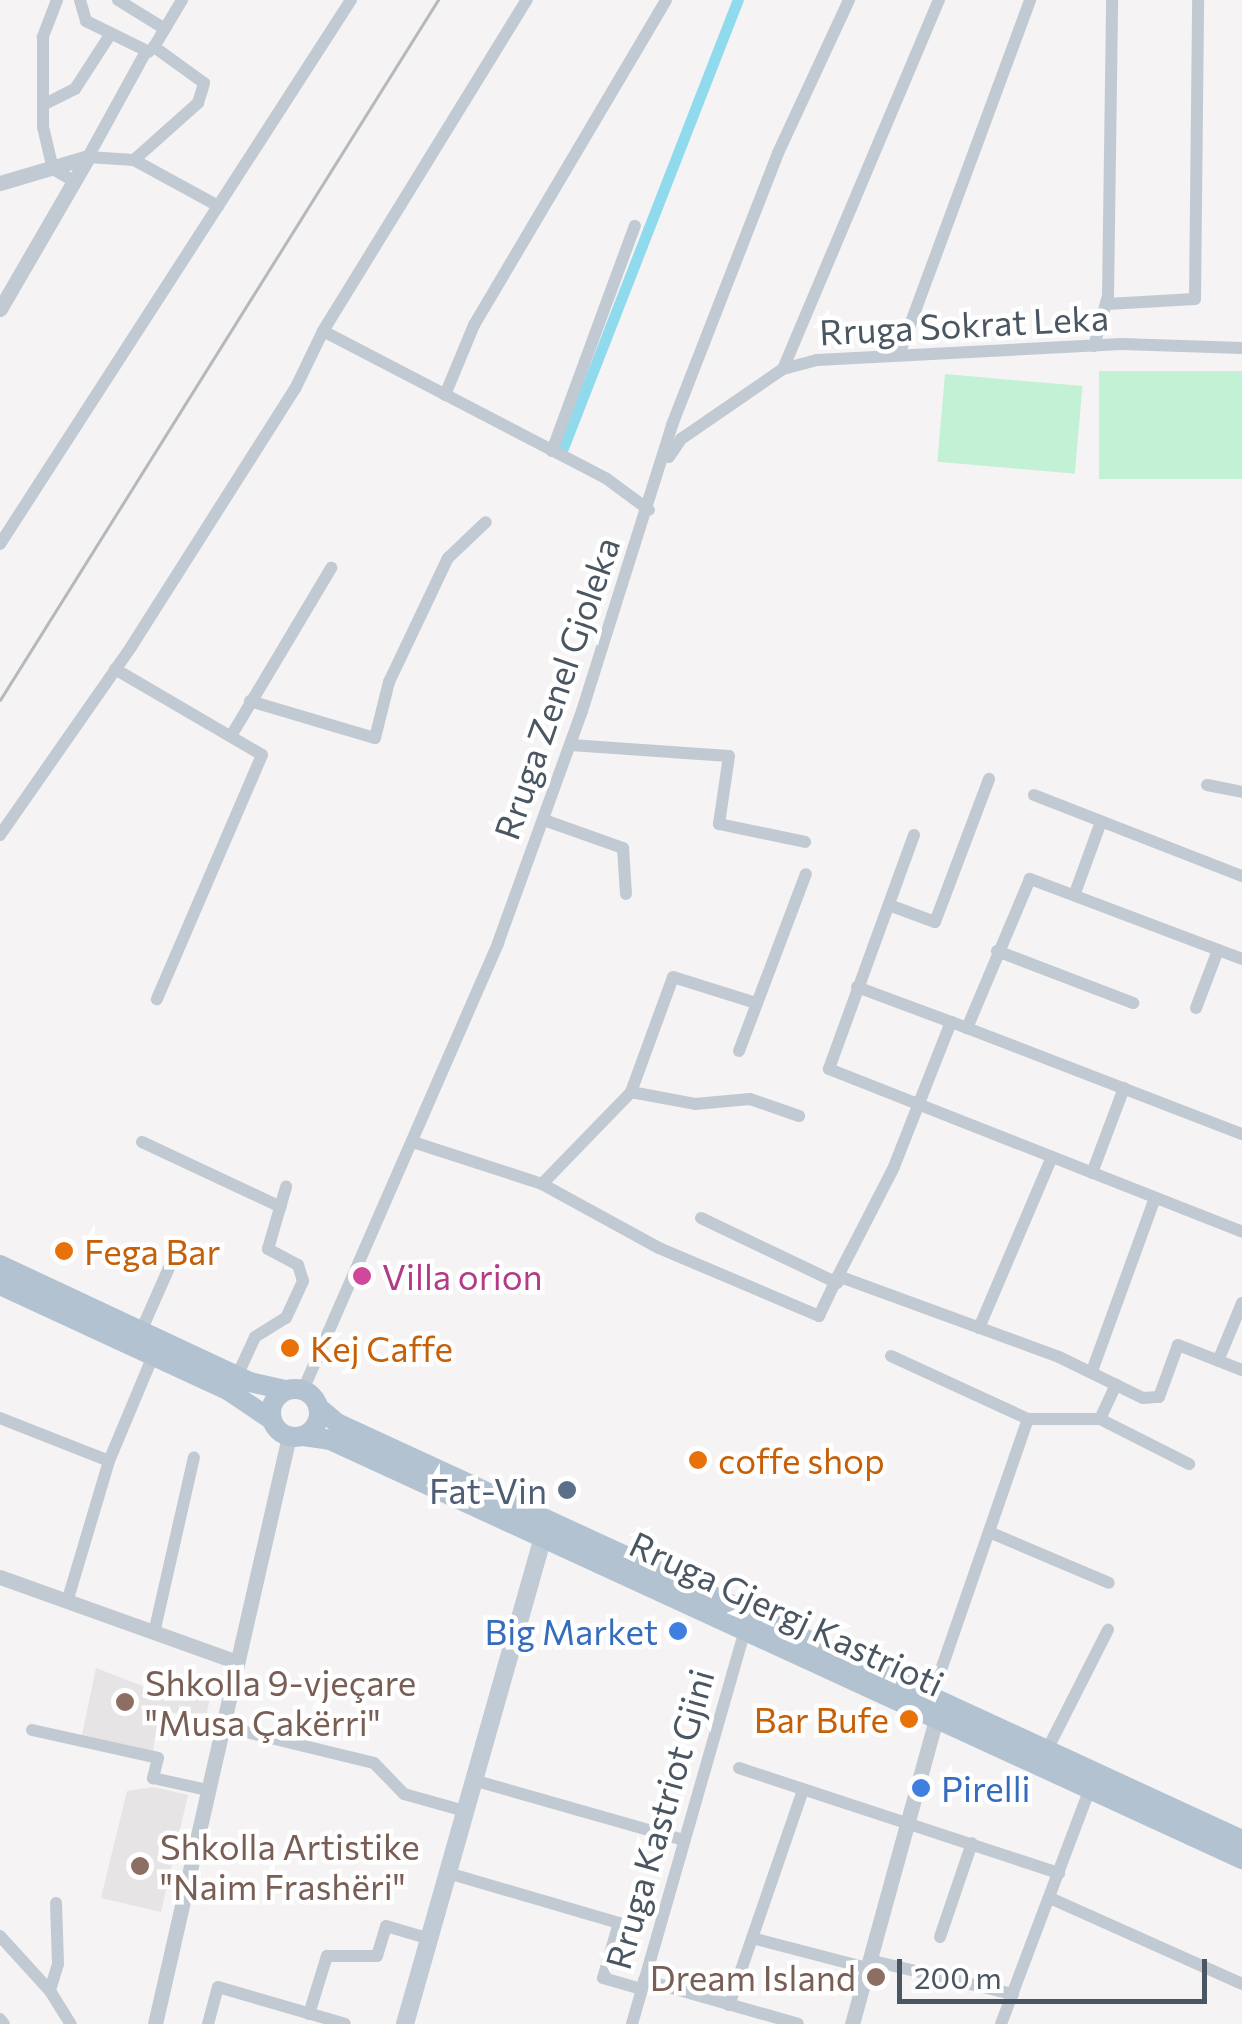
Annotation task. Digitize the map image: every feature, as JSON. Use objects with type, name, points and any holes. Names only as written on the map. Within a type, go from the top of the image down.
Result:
[{"type":"main road","points":[[0,1266],[237,1376],[295,1390],[318,1407],[314,1428],[296,1436],[153,1356],[0,1285]]},
{"type":"main road","points":[[272,1420],[273,1402],[295,1390]]},
{"type":"main road","name":"Rruga Gjergj Kastrioti","points":[[318,1407],[337,1423],[1242,1840]]},
{"type":"main road","name":"Rruga Gjergj Kastrioti","points":[[296,1436],[330,1440],[1242,1859]]},
{"type":"main road","points":[[405,2024],[544,1537]]},
{"type":"street","points":[[53,169],[45,104],[43,37],[57,0]]},
{"type":"street","points":[[118,0],[165,29]]},
{"type":"street","points":[[1,306],[182,0]]},
{"type":"street","points":[[0,544],[351,0]]},
{"type":"street","points":[[0,835],[115,669],[295,389],[323,331],[526,0]]},
{"type":"street","points":[[445,395],[474,325],[666,0]]},
{"type":"street","name":"Rruga Zenel Gjoleka","points":[[295,1390],[416,1143],[571,745],[665,463],[672,425],[758,200],[850,0]]},
{"type":"street","points":[[783,368],[939,0]]},
{"type":"street","points":[[900,352],[1030,0]]},
{"type":"street","points":[[1094,346],[1107,304],[1112,0]]},
{"type":"street","points":[[1107,304],[1195,300],[1198,0]]},
{"type":"street","points":[[77,1],[82,16],[110,35],[149,51],[204,83],[179,124],[134,160]]},
{"type":"street","points":[[45,104],[75,89],[110,35]]},
{"type":"street","points":[[0,182],[88,157],[134,160],[218,206]]},
{"type":"street","points":[[53,169],[74,182]]},
{"type":"street","points":[[552,451],[636,226]]},
{"type":"street","points":[[323,331],[552,451],[649,510]]},
{"type":"street","name":"Rruga Sokrat Leka","points":[[665,463],[682,439],[783,368],[900,352],[1094,346],[1242,348]]},
{"type":"street","points":[[250,701],[375,738],[390,682],[448,558],[486,522]]},
{"type":"street","points":[[231,736],[286,634],[304,624],[331,568]]},
{"type":"street","points":[[115,669],[262,755],[157,999]]},
{"type":"street","points":[[571,745],[729,756],[719,824],[805,842]]},
{"type":"street","points":[[889,905],[936,922],[989,778]]},
{"type":"street","points":[[1208,785],[1242,792]]},
{"type":"street","points":[[1034,795],[1242,876]]},
{"type":"street","points":[[544,820],[624,848],[626,894]]},
{"type":"street","points":[[1075,894],[1102,822]]},
{"type":"street","points":[[914,835],[828,1070],[1242,1232]]},
{"type":"street","points":[[738,1051],[806,874]]},
{"type":"street","points":[[966,1028],[1024,881],[1075,894],[1242,959]]},
{"type":"street","points":[[997,950],[1133,1003]]},
{"type":"street","points":[[1196,1008],[1218,950]]},
{"type":"street","points":[[542,1184],[631,1092],[673,977],[756,1003]]},
{"type":"street","points":[[858,987],[1242,1134]]},
{"type":"street","points":[[416,1143],[542,1184],[658,1248],[819,1316],[920,1104],[951,1022]]},
{"type":"street","points":[[1092,1172],[1124,1088]]},
{"type":"street","points":[[631,1092],[713,1105],[750,1099],[799,1116]]},
{"type":"street","points":[[142,1142],[280,1207]]},
{"type":"street","points":[[979,1328],[1052,1157]]},
{"type":"street","points":[[237,1376],[255,1337],[286,1318],[303,1281],[298,1266],[268,1249],[286,1187]]},
{"type":"street","points":[[1092,1371],[1154,1198]]},
{"type":"street","points":[[701,1218],[838,1280],[979,1328],[1156,1399],[1178,1346],[1242,1370]]},
{"type":"street","points":[[141,1331],[176,1252]]},
{"type":"street","points":[[1218,1361],[1242,1303]]},
{"type":"street","points":[[67,1602],[109,1461],[153,1356]]},
{"type":"street","points":[[891,1356],[1028,1420],[1100,1419],[1189,1464]]},
{"type":"street","points":[[1100,1419],[1116,1384]]},
{"type":"street","points":[[0,1418],[109,1461]]},
{"type":"street","points":[[932,1696],[1028,1420]]},
{"type":"street","points":[[155,2024],[237,1662],[296,1436]]},
{"type":"street","points":[[154,1634],[194,1458]]},
{"type":"street","points":[[989,1532],[1109,1583]]},
{"type":"street","points":[[0,1577],[237,1662]]},
{"type":"street","name":"Rruga Kastriot Gjini","points":[[632,2024],[745,1630]]},
{"type":"street","points":[[1046,1750],[1108,1630]]},
{"type":"street","points":[[852,2024],[936,1718]]},
{"type":"street","points":[[222,1726],[374,1763],[404,1794],[465,1811]]},
{"type":"street","points":[[32,1730],[158,1758],[153,1778],[208,1790]]},
{"type":"street","points":[[740,1768],[908,1820],[1059,1873]]},
{"type":"street","points":[[473,1780],[684,1840]]},
{"type":"street","points":[[1001,2024],[1090,1789]]},
{"type":"street","points":[[729,2004],[803,1790]]},
{"type":"street","points":[[940,1937],[972,1843]]},
{"type":"street","points":[[448,1873],[619,1923],[603,1978],[729,2004],[798,2024]]},
{"type":"street","points":[[1050,1898],[1242,1984]]},
{"type":"street","points":[[50,1991],[58,1964],[56,1903]]},
{"type":"street","points":[[309,2014],[326,1956],[377,1956],[386,1926],[430,1938]]},
{"type":"street","points":[[0,1936],[50,1991],[71,2024]]},
{"type":"street","points":[[752,1938],[1014,1994]]},
{"type":"street","points":[[208,2024],[218,1987],[345,2024]]},
{"type":"shaded area","name":"Shkolla 9-vjeçare \"Musa Çakërri\"","points":[[96,1668],[161,1693],[164,1680],[212,1688],[206,1717],[159,1711],[153,1751],[82,1735]]},
{"type":"shaded area","name":"Shkolla Artistike \"Naim Frashëri\"","points":[[154,1787],[188,1795],[161,1912],[101,1898],[127,1791]]},
{"type":"green space","points":[[1099,371],[1242,371],[1242,479],[1099,479]]},
{"type":"green space","points":[[945,374],[1082,386],[1075,474],[937,462]]},
{"type":"waterway","points":[[563,448],[738,0]]},
{"type":"railway","points":[[0,700],[438,0]]},
{"type":"place","name":"Fega Bar","points":[[64,1251]]},
{"type":"place","name":"Villa orion","points":[[362,1276]]},
{"type":"place","name":"Kej Caffe","points":[[290,1348]]},
{"type":"place","name":"coffe shop","points":[[698,1460]]},
{"type":"place","name":"Fat-Vin","points":[[567,1490]]},
{"type":"place","name":"Big Market","points":[[678,1631]]},
{"type":"place","name":"Shkolla 9-vjeçare \"Musa Çakërri\"","points":[[125,1702]]},
{"type":"place","name":"Bar Bufe","points":[[909,1719]]},
{"type":"place","name":"Pirelli","points":[[921,1788]]},
{"type":"place","name":"Shkolla Artistike \"Naim Frashëri\"","points":[[140,1866]]},
{"type":"place","name":"Dream Island","points":[[876,1977]]}]
